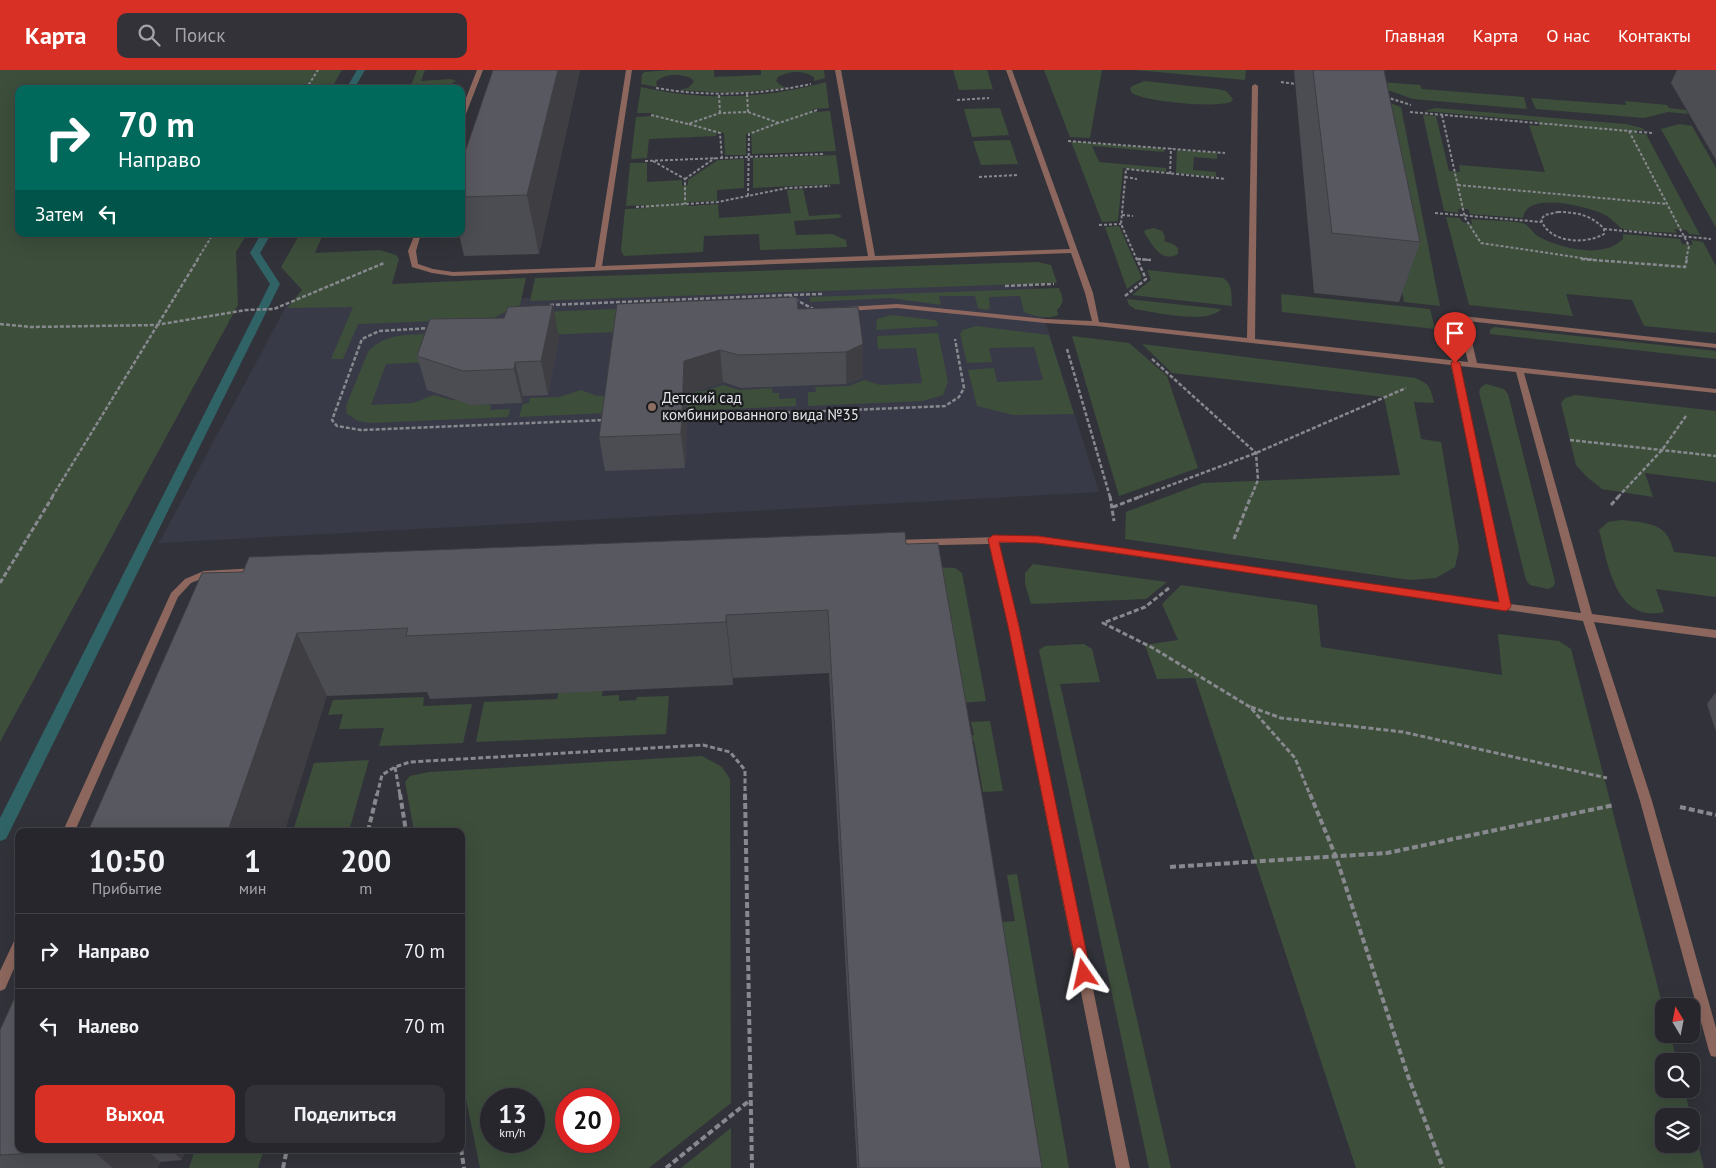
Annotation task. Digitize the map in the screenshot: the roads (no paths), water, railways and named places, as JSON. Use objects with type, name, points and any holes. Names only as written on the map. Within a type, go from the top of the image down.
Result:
[{"type":"lane","points":[[465,109],[480,70]]},
{"type":"lane","points":[[598,268],[629,70]]},
{"type":"lane","points":[[838,70],[872,259]]},
{"type":"lane","points":[[1008,70],[1089,293],[1096,324]]},
{"type":"lane","points":[[1251,340],[1252,181],[1255,86]]},
{"type":"lane","points":[[417,237],[412,251],[415,265],[432,272],[454,274],[1074,251]]},
{"type":"lane","points":[[817,312],[897,306],[1251,340],[1716,391]]},
{"type":"lane","points":[[1472,364],[1462,318],[1716,346]]},
{"type":"lane","points":[[1455,363],[1506,606]]},
{"type":"lane","points":[[1519,369],[1587,616],[1646,801],[1716,1051]]},
{"type":"lane","points":[[993,539],[1013,626],[1123,1168]]},
{"type":"lane","points":[[881,543],[1038,539],[1716,634]]},
{"type":"lane","points":[[70,828],[174,594],[188,581],[206,573],[266,570]]},
{"type":"lane","points":[[0,986],[15,952]]},
{"type":"waterway","points":[[352,85],[361,70]]},
{"type":"waterway","points":[[0,834],[275,284],[255,253],[264,237]]},
{"type":"place","name":"Детский сад комбинированного вида №35","points":[[652,407]]}]
